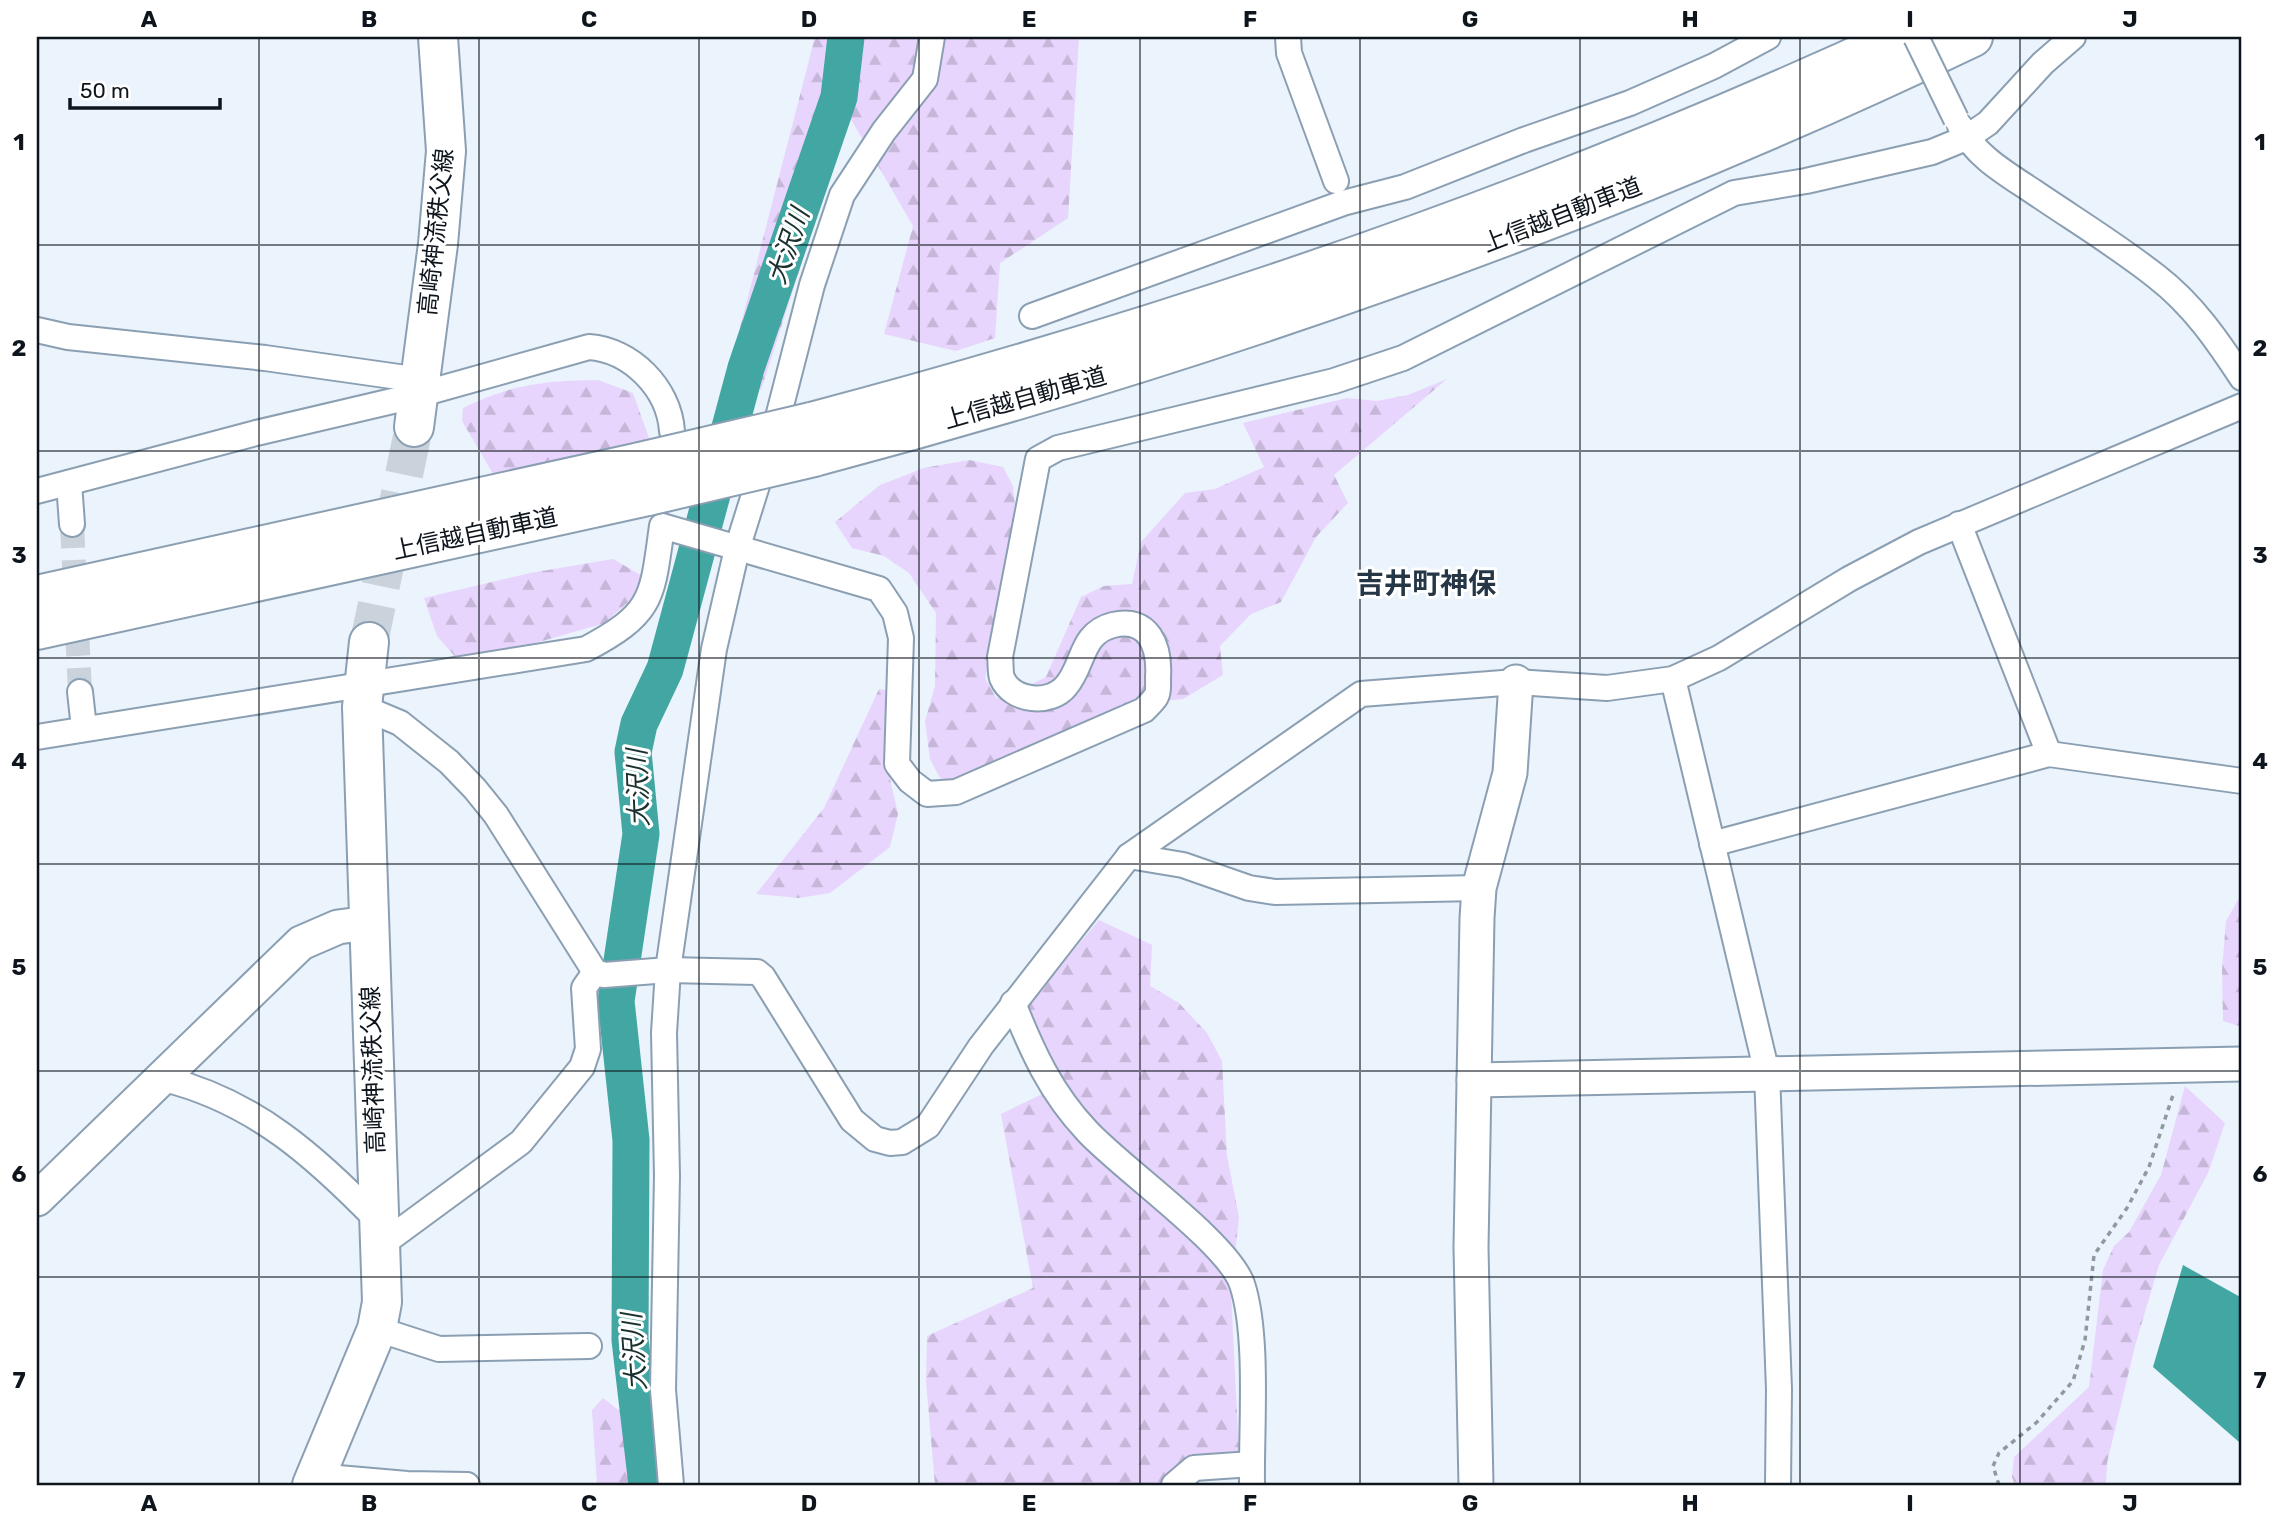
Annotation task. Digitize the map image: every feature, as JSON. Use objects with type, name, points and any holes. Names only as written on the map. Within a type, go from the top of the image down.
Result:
[{"type":"main road","name":"高崎神流秩父線","points":[[417,401],[438,244],[446,151],[438,37]]},
{"type":"main road","name":"上信越自動車道","points":[[812,439],[1014,367],[1247,295],[1371,252],[1697,126],[1898,37]]},
{"type":"main road","name":"上信越自動車道","points":[[37,630],[644,479],[1137,365],[1381,285],[1608,199],[1828,104],[1973,37]]},
{"type":"main road","name":"上信越自動車道","points":[[37,595],[644,479]]},
{"type":"main road","name":"高崎神流秩父線","points":[[313,1480],[377,1329],[382,1302],[362,697],[369,642]]},
{"type":"street","points":[[671,1485],[663,1390],[667,1176],[664,1033],[668,970],[714,649],[737,548],[776,425],[811,285],[842,195],[925,79],[932,37]]},
{"type":"street","points":[[1288,37],[1289,53],[1336,181]]},
{"type":"street","points":[[1032,316],[1343,203],[1405,187],[1630,103],[1714,66],[1768,37]]},
{"type":"street","points":[[1916,37],[1961,128],[1991,162],[2156,276],[2187,302],[2212,332],[2242,378]]},
{"type":"street","points":[[37,737],[84,728],[362,697],[586,649],[622,630],[649,600],[662,526],[879,589],[895,613],[901,638],[897,764],[909,781],[927,794],[956,792],[1144,710],[1157,696],[1159,663],[1153,637],[1138,625],[1112,625],[1088,639],[1066,687],[1053,695],[1029,699],[1016,693],[1003,679],[1000,657],[1038,459],[1058,448],[1334,381],[1403,358],[1734,193],[1806,181],[1932,152],[1961,128],[1988,123],[2043,63],[2073,37]]},
{"type":"street","points":[[37,330],[68,337],[265,358],[417,401]]},
{"type":"street","points":[[37,491],[256,433],[417,401],[589,347],[606,348],[623,356],[649,380],[669,411],[672,431]]},
{"type":"street","points":[[362,697],[449,762],[475,789],[496,815],[594,972],[604,975],[668,970],[747,970],[763,977],[852,1120],[875,1139],[890,1143],[915,1137],[928,1126],[1013,1003],[1129,856],[1360,694],[1516,682],[1607,688],[1673,679],[1720,657],[1849,579],[1959,524],[2242,406]]},
{"type":"street","points":[[69,483],[72,524]]},
{"type":"street","points":[[1959,524],[2049,754]]},
{"type":"street","points":[[1673,679],[1767,1073],[1779,1389],[1778,1485]]},
{"type":"street","points":[[1476,1485],[1471,1247],[1479,888],[1510,773],[1516,682]]},
{"type":"street","points":[[80,692],[84,728]]},
{"type":"street","points":[[1712,844],[2049,754],[2242,781]]},
{"type":"street","points":[[1129,856],[1184,865],[1249,888],[1276,892],[1479,888]]},
{"type":"street","points":[[37,1199],[164,1079],[301,943],[338,927],[368,923]]},
{"type":"street","points":[[164,1079],[204,1088],[262,1120],[306,1151],[380,1234],[521,1142],[582,1067],[588,1049],[584,988],[594,972]]},
{"type":"street","points":[[1013,1003],[1039,1068],[1056,1095],[1088,1132],[1223,1255],[1241,1281],[1250,1319],[1252,1475],[1194,1468],[1174,1485]]},
{"type":"street","points":[[1474,1080],[2242,1064]]},
{"type":"street","points":[[377,1329],[439,1349],[589,1346]]},
{"type":"street","points":[[313,1480],[467,1485]]},
{"type":"path","points":[[1999,1485],[1993,1466],[1999,1453],[2037,1422],[2073,1381],[2085,1340],[2094,1255],[2127,1208],[2149,1167],[2183,1064]]},
{"type":"green space","points":[[815,37],[1079,37],[1068,218],[1000,263],[995,338],[956,351],[884,334],[913,226],[849,116],[761,390],[726,382]]},
{"type":"green space","points":[[1447,379],[1334,475],[1348,503],[1316,537],[1281,602],[1251,614],[1220,646],[1223,675],[1183,699],[1137,703],[959,784],[940,778],[930,759],[925,721],[935,686],[936,613],[909,573],[884,556],[852,548],[835,522],[880,485],[924,468],[969,460],[1003,467],[1013,486],[1015,504],[1010,560],[985,678],[996,698],[1006,697],[1046,677],[1081,597],[1104,586],[1132,584],[1141,542],[1185,493],[1215,489],[1264,467],[1243,423],[1347,398],[1377,401],[1408,395]]},
{"type":"green space","points":[[598,380],[633,393],[649,438],[626,452],[495,477],[462,421],[463,408],[513,389],[561,381]]},
{"type":"green space","points":[[613,559],[651,581],[605,623],[525,646],[458,660],[437,636],[424,598],[530,573]]},
{"type":"green space","points":[[879,689],[892,691],[889,774],[898,814],[890,847],[830,893],[799,898],[756,894],[824,808]]},
{"type":"green space","points":[[2242,893],[2242,1027],[2223,1021],[2222,969],[2226,921]]},
{"type":"green space","points":[[1099,920],[1152,945],[1150,986],[1179,1003],[1207,1033],[1222,1061],[1227,1156],[1239,1217],[1231,1292],[1239,1453],[1181,1462],[1166,1485],[935,1485],[926,1381],[927,1336],[1033,1288],[1001,1114],[1042,1094],[1056,1082],[1025,1008]]},
{"type":"green space","points":[[2185,1086],[2225,1123],[2208,1173],[2159,1265],[2135,1346],[2107,1463],[2106,1485],[2015,1485],[2012,1477],[2014,1457],[2089,1387],[2103,1270],[2114,1246],[2129,1232],[2161,1175]]},
{"type":"green space","points":[[603,1398],[621,1412],[634,1485],[597,1485],[592,1410]]},
{"type":"shaded area","points":[[2183,1265],[2242,1298],[2242,1438],[2239,1442],[2153,1367]]},
{"type":"waterway","name":"大沢川","points":[[647,1485],[630,1340],[631,1140],[616,1001],[641,834],[633,752],[639,724],[665,669],[746,368],[839,97],[846,37]]},
{"type":"tunnel","points":[[369,642],[414,427]]},
{"type":"tunnel","points":[[72,524],[80,692]]},
{"type":"district","name":"吉井町神保","points":[[1426,583]]}]
